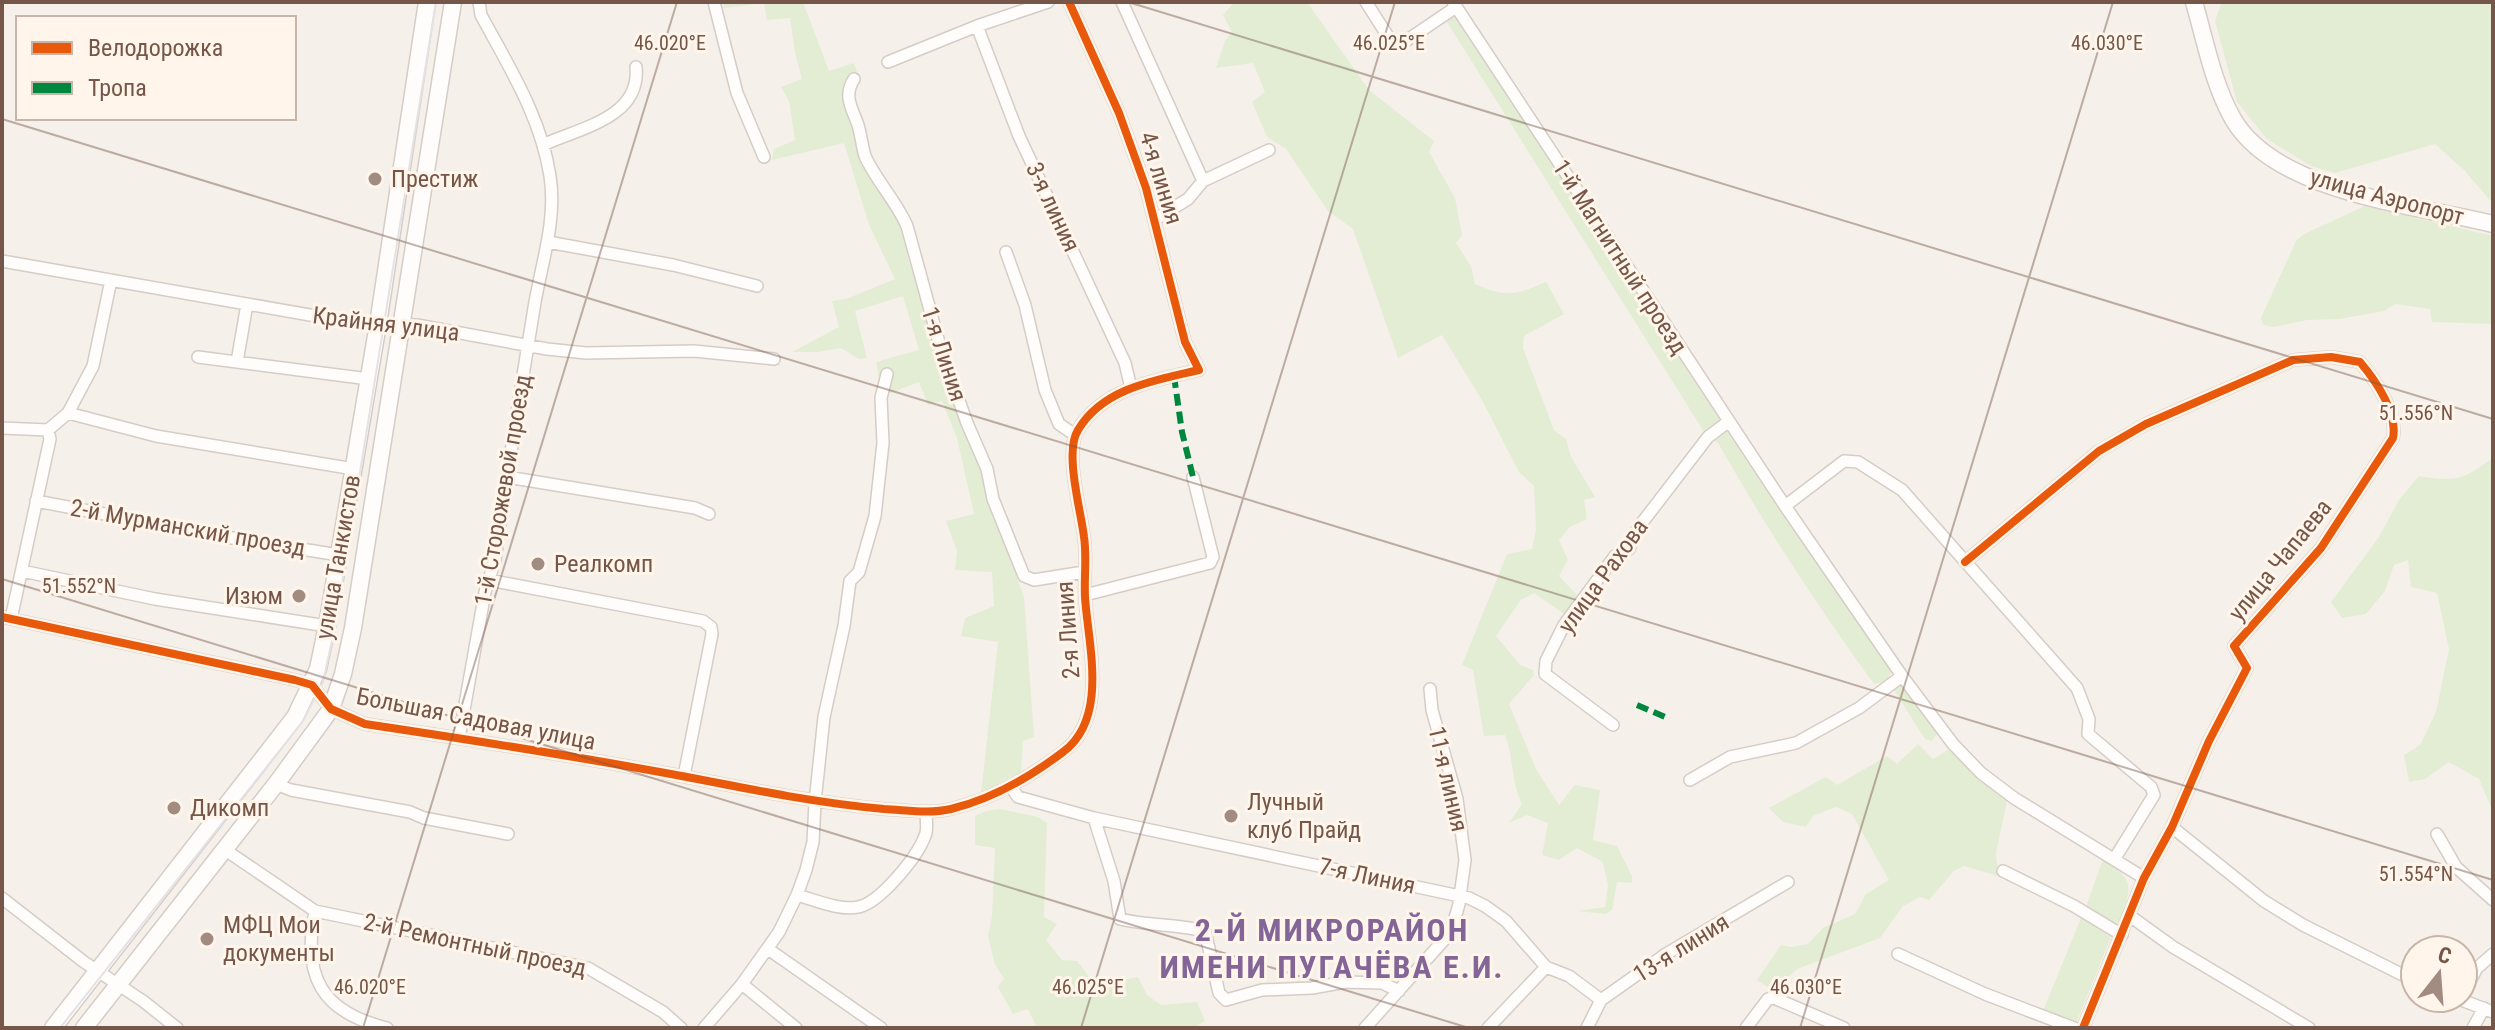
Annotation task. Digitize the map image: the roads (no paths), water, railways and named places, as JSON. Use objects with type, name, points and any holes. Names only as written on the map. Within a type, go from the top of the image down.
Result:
[{"type":"main road","name":"улица Танкистов","points":[[53,1028],[295,717],[312,685],[327,626],[354,469],[427,2]]},
{"type":"main road","name":"улица Танкистов","points":[[84,1028],[276,784],[331,709],[338,692],[353,628],[453,2]]},
{"type":"main road","name":"улица Аэропорт","points":[[2194,2],[2228,110],[2240,130],[2257,148],[2283,166],[2335,187],[2493,224]]},
{"type":"street","points":[[479,2],[481,15],[525,97],[543,145],[550,179],[548,242],[673,265],[757,286]]},
{"type":"street","points":[[714,2],[737,93],[764,157]]},
{"type":"street","points":[[888,62],[977,26],[1048,2]]},
{"type":"street","name":"4-я линия","points":[[1069,2],[1119,113],[1146,188],[1185,342],[1199,370],[1131,388]]},
{"type":"street","points":[[1122,2],[1203,181]]},
{"type":"street","name":"1-й Магнитный проезд","points":[[1366,2],[1389,38],[1403,43],[1454,4],[1728,422],[1902,676],[1953,744],[1981,773],[2014,798],[2144,878]]},
{"type":"street","name":"3-я линия","points":[[977,26],[1019,136],[1125,363],[1131,388]]},
{"type":"street","points":[[543,145],[615,114],[633,91],[636,67]]},
{"type":"street","name":"1-я Линия","points":[[854,79],[848,87],[848,104],[866,157],[898,206],[907,226],[941,350],[987,469],[993,499],[1024,576],[1034,580],[1084,572]]},
{"type":"street","points":[[1154,220],[1188,199],[1203,181],[1269,150]]},
{"type":"street","name":"1-й Сторожевой проезд","points":[[459,738],[495,560],[537,289],[548,242]]},
{"type":"street","points":[[1006,252],[1025,305],[1045,390],[1059,424],[1075,435],[1104,402],[1131,388]]},
{"type":"street","name":"Крайняя улица","points":[[2,261],[361,324],[417,325],[528,346],[586,353],[694,351],[774,359]]},
{"type":"street","points":[[2,428],[48,430],[68,413],[93,366],[111,280]]},
{"type":"street","points":[[237,362],[247,304]]},
{"type":"street","points":[[198,357],[369,379]]},
{"type":"street","name":"улица Чапаева","points":[[1965,562],[2099,451],[2189,403],[2293,360],[2331,357],[2360,362],[2373,377],[2396,426],[2393,438],[2321,548],[2234,646],[2247,668],[2209,741],[2172,827],[2144,878],[2083,1028]]},
{"type":"street","points":[[704,1028],[768,949],[797,895],[813,842],[824,717],[844,626],[850,581],[859,572],[875,516],[883,443],[881,398],[887,374]]},
{"type":"street","points":[[68,413],[156,436],[354,469]]},
{"type":"street","name":"улица Рахова","points":[[1613,725],[1545,674],[1546,661],[1564,625],[1615,556],[1629,549],[1638,528],[1708,437],[1728,422]]},
{"type":"street","points":[[48,430],[50,439],[22,571],[7,618],[312,685]]},
{"type":"street","name":"2-я Линия","points":[[926,812],[951,808],[1011,787],[1065,751],[1082,730],[1092,689],[1085,595],[1085,538],[1075,486],[1075,435]]},
{"type":"street","points":[[1785,506],[1844,461],[1858,462],[1902,490],[2077,688],[2089,719],[2088,734],[2151,787],[2154,795],[2115,858]]},
{"type":"street","points":[[507,477],[695,508],[709,514]]},
{"type":"street","points":[[1085,595],[1210,563],[1213,557],[1193,477]]},
{"type":"street","name":"2-й Мурманский проезд","points":[[36,501],[339,555]]},
{"type":"street","points":[[22,571],[155,599],[327,626]]},
{"type":"street","points":[[489,580],[703,621],[711,627],[684,776]]},
{"type":"street","points":[[1690,780],[1730,757],[1796,743],[1859,708],[1902,676]]},
{"type":"street","name":"Большая Садовая улица","points":[[312,685],[331,709],[365,724],[684,776],[815,802],[926,812]]},
{"type":"street","name":"11-я линия","points":[[1365,1028],[1451,932],[1460,895],[1465,860],[1457,799],[1432,710],[1430,689]]},
{"type":"street","points":[[276,784],[291,790],[508,834]]},
{"type":"street","name":"7-я Линия","points":[[1011,787],[1018,797],[1094,818],[1460,895],[1485,906],[1506,921],[1546,967],[1569,976],[1601,1000]]},
{"type":"street","points":[[797,895],[850,907],[869,903],[898,877],[926,835],[926,812]]},
{"type":"street","points":[[1094,818],[1114,881],[1120,919],[1181,925],[1205,931],[1219,993],[1226,1000],[1262,990],[1312,988],[1345,982],[1382,983],[1399,991]]},
{"type":"street","points":[[2172,827],[2264,901],[2303,925],[2399,973]]},
{"type":"street","points":[[2437,834],[2456,867],[2493,900]]},
{"type":"street","name":"2-й Ремонтный проезд","points":[[224,849],[315,911],[588,968],[663,1012],[681,1028]]},
{"type":"street","points":[[2003,871],[2074,906],[2122,935]]},
{"type":"street","name":"13-я линия","points":[[1587,1028],[1601,1000],[1666,954],[1788,882]]},
{"type":"street","points":[[2,898],[177,1028]]},
{"type":"street","points":[[315,911],[309,941],[317,984],[352,1017],[387,1028]]},
{"type":"street","points":[[2130,916],[2173,947],[2309,1028]]},
{"type":"street","points":[[768,949],[881,1028]]},
{"type":"street","points":[[1898,954],[1985,994],[2074,1028]]},
{"type":"street","points":[[1488,1028],[1546,967]]},
{"type":"street","points":[[742,984],[796,1028]]},
{"type":"street","points":[[1746,1028],[1768,999],[1774,998],[1844,1028]]},
{"type":"street","points":[[2473,1028],[2488,1010]]},
{"type":"tram line","points":[[60,1028],[303,721],[323,682],[335,627],[436,2]]},
{"type":"place","name":"Престиж","points":[[375,179]]},
{"type":"place","name":"Реалкомп","points":[[538,564]]},
{"type":"place","name":"Изюм","points":[[299,596]]},
{"type":"place","name":"Дикомп","points":[[174,808]]},
{"type":"place","name":"Лучный клуб Прайд","points":[[1231,816]]},
{"type":"place","name":"МФЦ Мои документы","points":[[207,939]]},
{"type":"district","name":"2-Й МИКРОРАЙОН ИМЕНИ ПУГАЧЁВА Е.И.","points":[[1332,948]]}]
